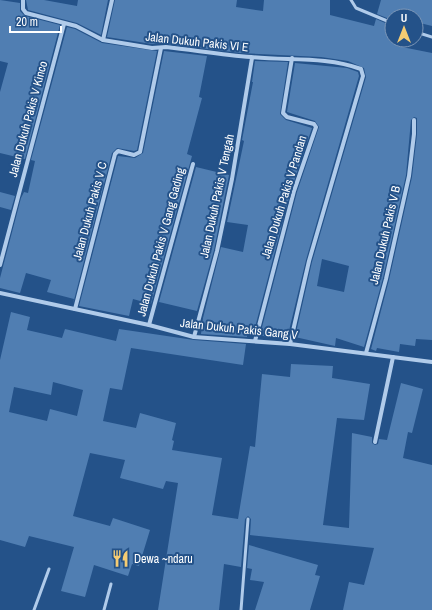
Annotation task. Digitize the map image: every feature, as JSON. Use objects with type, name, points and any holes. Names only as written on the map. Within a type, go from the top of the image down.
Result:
[{"type":"street","name":"Jalan Dukuh Pakis VI E","points":[[23,0],[23,9],[26,13],[76,26],[103,40],[252,58],[292,58],[336,62],[361,69],[362,76],[356,92],[309,261],[290,344]]},
{"type":"street","points":[[103,40],[112,0]]},
{"type":"street","name":"Jalan Dukuh Pakis V Kinco","points":[[0,265],[64,24]]},
{"type":"street","name":"Jalan Dukuh Pakis V C","points":[[75,309],[115,154],[118,151],[134,155],[140,152],[161,48]]},
{"type":"street","name":"Jalan Dukuh Pakis V Tengah","points":[[194,337],[217,251],[232,179],[252,58]]},
{"type":"street","name":"Jalan Dukuh Pakis V Pandan","points":[[255,341],[294,191],[316,127],[314,124],[288,117],[283,113],[292,58]]},
{"type":"street","name":"Jalan Dukuh Pakis V B","points":[[366,353],[386,279],[391,251],[409,176],[414,134],[414,120]]},
{"type":"street","name":"Jalan Dukuh Pakis V Gang Gading","points":[[150,325],[193,164]]},
{"type":"street","name":"Jalan Dukuh Pakis Gang V","points":[[0,293],[150,325],[194,337],[290,344],[432,362]]},
{"type":"street","points":[[376,442],[393,357]]},
{"type":"lane","points":[[351,0],[356,8],[384,20]]},
{"type":"lane","points":[[241,610],[248,519]]},
{"type":"lane","points":[[34,610],[48,569]]},
{"type":"lane","points":[[104,610],[111,584]]},
{"type":"building","points":[[0,0],[20,3],[20,11],[25,16],[60,25],[25,159],[0,153],[0,92],[8,63],[0,61]]},
{"type":"building","points":[[26,0],[44,0],[77,6],[78,0],[108,0],[101,35],[77,23],[28,10]]},
{"type":"building","points":[[115,0],[237,0],[236,7],[263,11],[264,0],[330,0],[330,15],[374,26],[376,19],[384,22],[384,48],[407,48],[432,53],[432,340],[416,339],[415,346],[400,344],[399,352],[377,348],[376,351],[371,349],[389,280],[412,177],[417,134],[417,118],[414,117],[411,120],[406,175],[383,278],[364,347],[336,338],[335,346],[295,337],[312,262],[366,77],[364,68],[348,61],[321,57],[241,53],[166,44],[152,44],[107,37]],"holes":[[[322,259],[349,266],[344,292],[317,286]]]},
{"type":"building","points":[[381,0],[432,0],[432,26],[424,24],[424,8],[384,8],[384,17],[377,14]]},
{"type":"building","points":[[67,27],[75,29],[102,43],[157,51],[137,150],[134,151],[117,148],[112,153],[73,304],[74,299],[47,292],[51,280],[26,273],[20,293],[0,288],[0,278],[21,198],[24,192],[28,193],[35,161],[31,160]]},
{"type":"building","points":[[164,51],[207,56],[199,97],[202,98],[187,154],[192,156],[151,304],[133,299],[129,316],[79,306],[118,156],[135,158],[143,153]]},
{"type":"building","points":[[255,61],[288,62],[280,114],[286,120],[312,128],[291,190],[253,335],[247,334],[247,337],[201,334],[203,318],[221,247],[243,252],[248,225],[227,222],[244,141],[242,140],[253,82]]},
{"type":"building","points":[[295,63],[347,68],[358,72],[359,76],[306,260],[288,335],[272,331],[270,338],[260,335],[297,192],[319,127],[315,121],[287,112]]},
{"type":"building","points":[[196,167],[229,175],[214,250],[197,311],[159,302]]},
{"type":"building","points":[[0,192],[15,196],[11,210],[0,207]]},
{"type":"building","points":[[11,312],[30,317],[27,330],[62,338],[65,329],[116,341],[119,329],[194,340],[246,344],[243,365],[131,348],[122,390],[110,388],[103,421],[136,428],[140,413],[176,423],[172,440],[174,441],[172,450],[222,458],[212,515],[238,519],[250,446],[255,447],[262,374],[290,377],[291,364],[333,366],[332,378],[370,384],[364,420],[337,418],[323,525],[349,528],[352,433],[372,437],[372,443],[375,445],[378,444],[379,439],[387,440],[401,383],[423,389],[412,433],[408,432],[403,458],[432,465],[432,610],[343,610],[349,582],[364,585],[374,548],[250,535],[251,519],[248,516],[245,519],[241,567],[224,564],[219,610],[158,610],[178,483],[166,481],[163,489],[120,478],[125,460],[90,453],[73,516],[110,526],[113,518],[150,530],[139,566],[132,564],[128,576],[94,565],[85,597],[61,591],[74,547],[29,536],[25,547],[0,540],[0,360]],"holes":[[[53,382],[83,390],[77,416],[50,409],[47,421],[9,412],[14,387],[51,395]]]},
{"type":"building","points":[[249,545],[318,565],[315,575],[320,576],[310,610],[255,610],[264,582],[250,580],[252,569],[247,568]]},
{"type":"place","name":"Dewa ~ndaru","points":[[121,559]]}]
